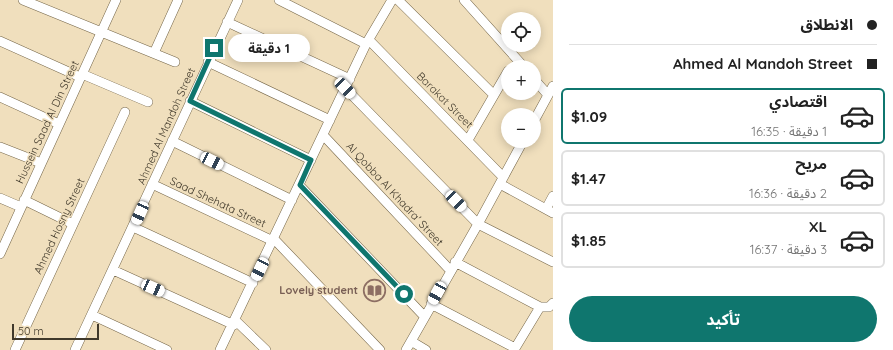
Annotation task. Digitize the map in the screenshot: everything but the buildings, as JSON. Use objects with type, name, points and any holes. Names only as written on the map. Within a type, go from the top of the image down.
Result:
[{"type":"street","points":[[23,0],[175,62]]},
{"type":"street","name":"Hussein Saad Al Din Street","points":[[0,254],[116,0]]},
{"type":"street","points":[[154,53],[178,0]]},
{"type":"street","name":"Ahmed Al Mandoh Street","points":[[76,350],[238,0]]},
{"type":"street","name":"Barakat Street","points":[[280,0],[367,42],[468,140],[502,181],[549,211]]},
{"type":"street","points":[[464,0],[516,58]]},
{"type":"street","points":[[220,350],[235,323],[367,42],[392,1],[494,95]]},
{"type":"street","points":[[227,22],[350,79]]},
{"type":"street","points":[[0,41],[81,76],[148,102]]},
{"type":"street","points":[[208,62],[330,120]]},
{"type":"street","points":[[468,140],[501,83]]},
{"type":"street","points":[[541,108],[553,86]]},
{"type":"street","points":[[541,87],[548,95]]},
{"type":"street","points":[[345,88],[478,224],[553,262]]},
{"type":"street","points":[[0,98],[59,124]]},
{"type":"street","points":[[190,101],[311,160]]},
{"type":"street","name":"Ahmed Hosny Street","points":[[15,350],[125,112]]},
{"type":"street","name":"Al Qobba Al Khadra' Street","points":[[323,135],[453,266],[540,307]]},
{"type":"street","points":[[172,141],[292,200]]},
{"type":"street","points":[[0,147],[41,163]]},
{"type":"street","points":[[406,350],[519,148]]},
{"type":"street","name":"Saad Shehata Street","points":[[152,184],[273,240]]},
{"type":"street","points":[[300,185],[424,316]]},
{"type":"street","points":[[549,211],[553,196]]},
{"type":"street","points":[[0,198],[22,204],[73,224]]},
{"type":"street","points":[[133,228],[253,283]]},
{"type":"street","points":[[273,240],[380,350]]},
{"type":"street","points":[[113,270],[235,323],[266,350]]},
{"type":"street","points":[[431,304],[515,349],[540,307],[549,307],[553,303]]},
{"type":"street","points":[[92,315],[167,350]]},
{"type":"street","points":[[411,341],[426,350]]},
{"type":"place","name":"Lovely student","points":[[374,290]]},
{"type":"route","points":[[214,48],[190,101],[311,160],[300,185],[404,294]]}]
